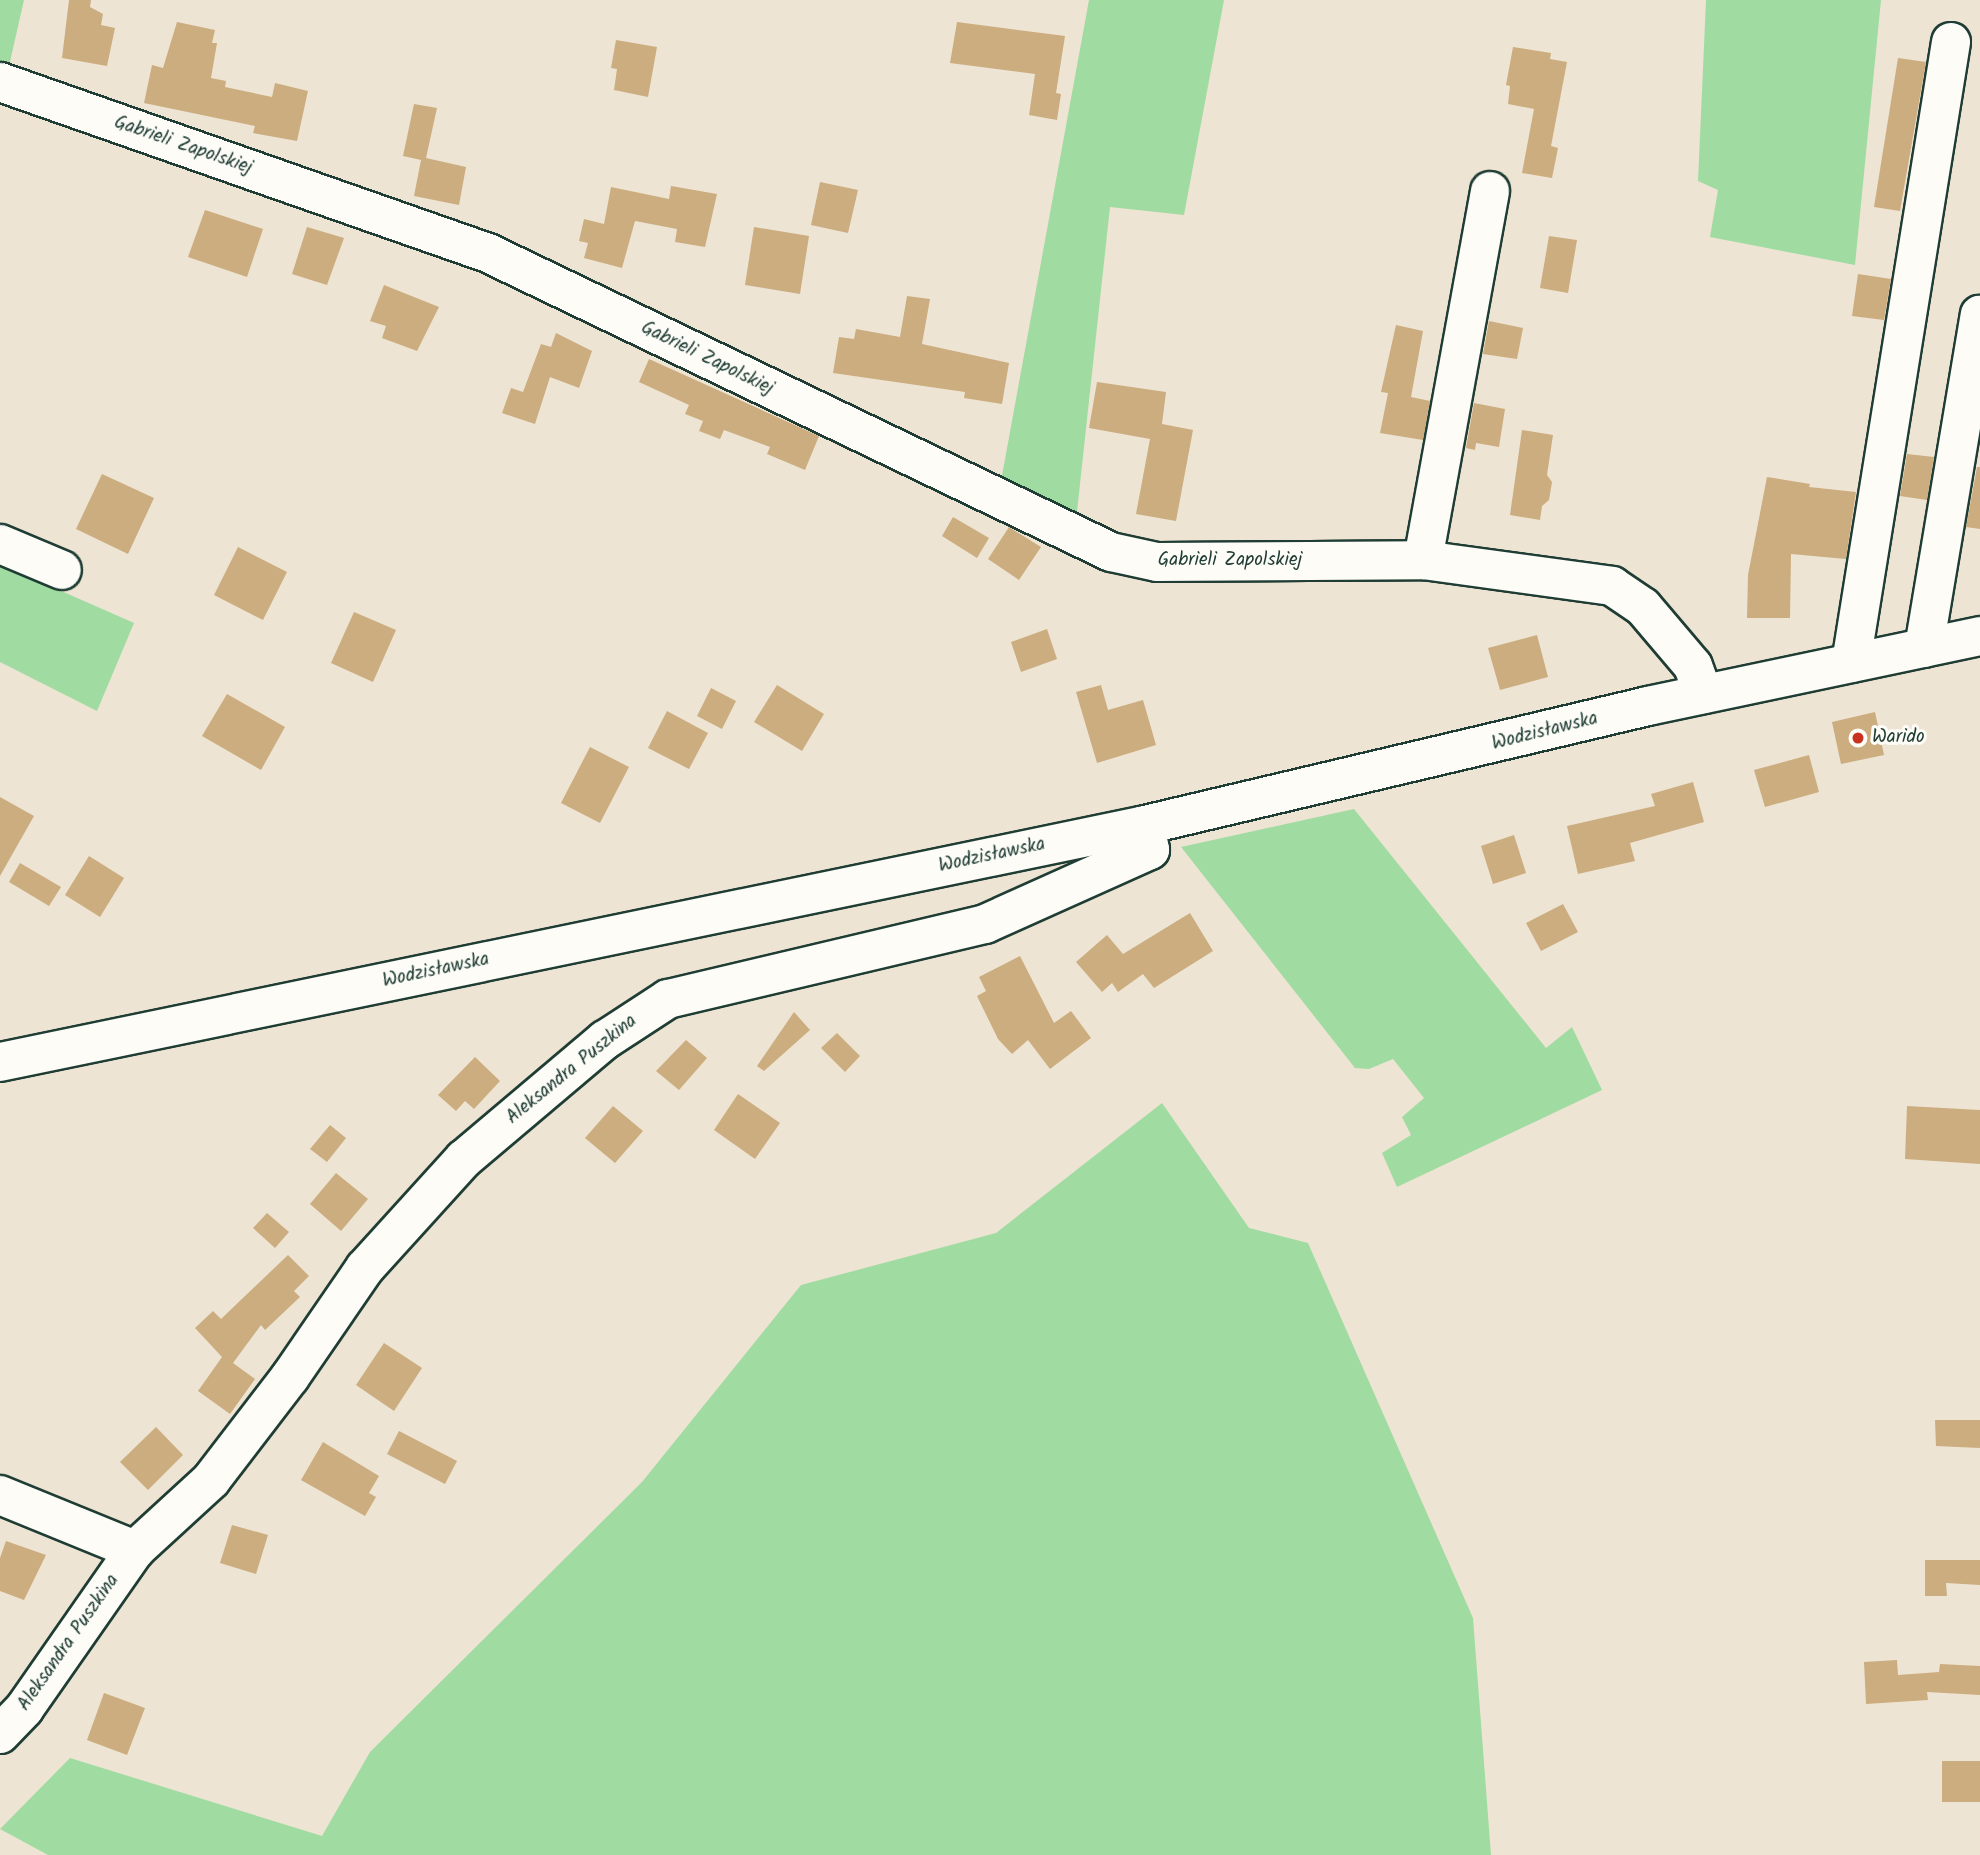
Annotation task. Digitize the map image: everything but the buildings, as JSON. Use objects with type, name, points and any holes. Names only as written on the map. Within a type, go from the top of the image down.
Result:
[{"type":"street","points":[[1851,663],[1951,42]]},
{"type":"street","name":"Gabrieli Zapolskiej","points":[[0,82],[488,253],[1111,552],[1157,562],[1423,560],[1612,586],[1643,607],[1693,666],[1703,694]]},
{"type":"street","points":[[1423,560],[1490,191]]},
{"type":"street","points":[[1924,648],[1980,315]]},
{"type":"street","points":[[0,544],[62,570]]},
{"type":"street","name":"Wodzisławska","points":[[0,1062],[1145,825],[1703,694],[1980,636]]},
{"type":"street","name":"Aleksandra Puszkina","points":[[0,1734],[24,1709],[135,1550],[211,1480],[290,1377],[365,1268],[464,1159],[626,1025],[668,999],[985,924],[1150,850],[1145,825]]},
{"type":"street","points":[[0,1495],[135,1550]]},
{"type":"green space","points":[[0,0],[24,0],[9,66],[0,63]]},
{"type":"green space","points":[[1089,0],[1224,0],[1184,215],[1110,207],[1076,521],[1001,481]]},
{"type":"green space","points":[[1706,0],[1881,0],[1855,265],[1710,237],[1718,190],[1698,181]]},
{"type":"green space","points":[[0,564],[134,623],[97,711],[0,662]]},
{"type":"green space","points":[[1354,809],[1546,1048],[1572,1027],[1602,1090],[1397,1187],[1382,1153],[1411,1135],[1402,1117],[1424,1098],[1393,1059],[1369,1069],[1355,1068],[1181,847]]},
{"type":"green space","points":[[1162,1103],[1249,1228],[1308,1243],[1473,1618],[1491,1855],[48,1855],[0,1829],[70,1758],[322,1836],[370,1752],[642,1482],[801,1285],[996,1233]]},
{"type":"place","name":"Warido","points":[[1858,738]]}]
